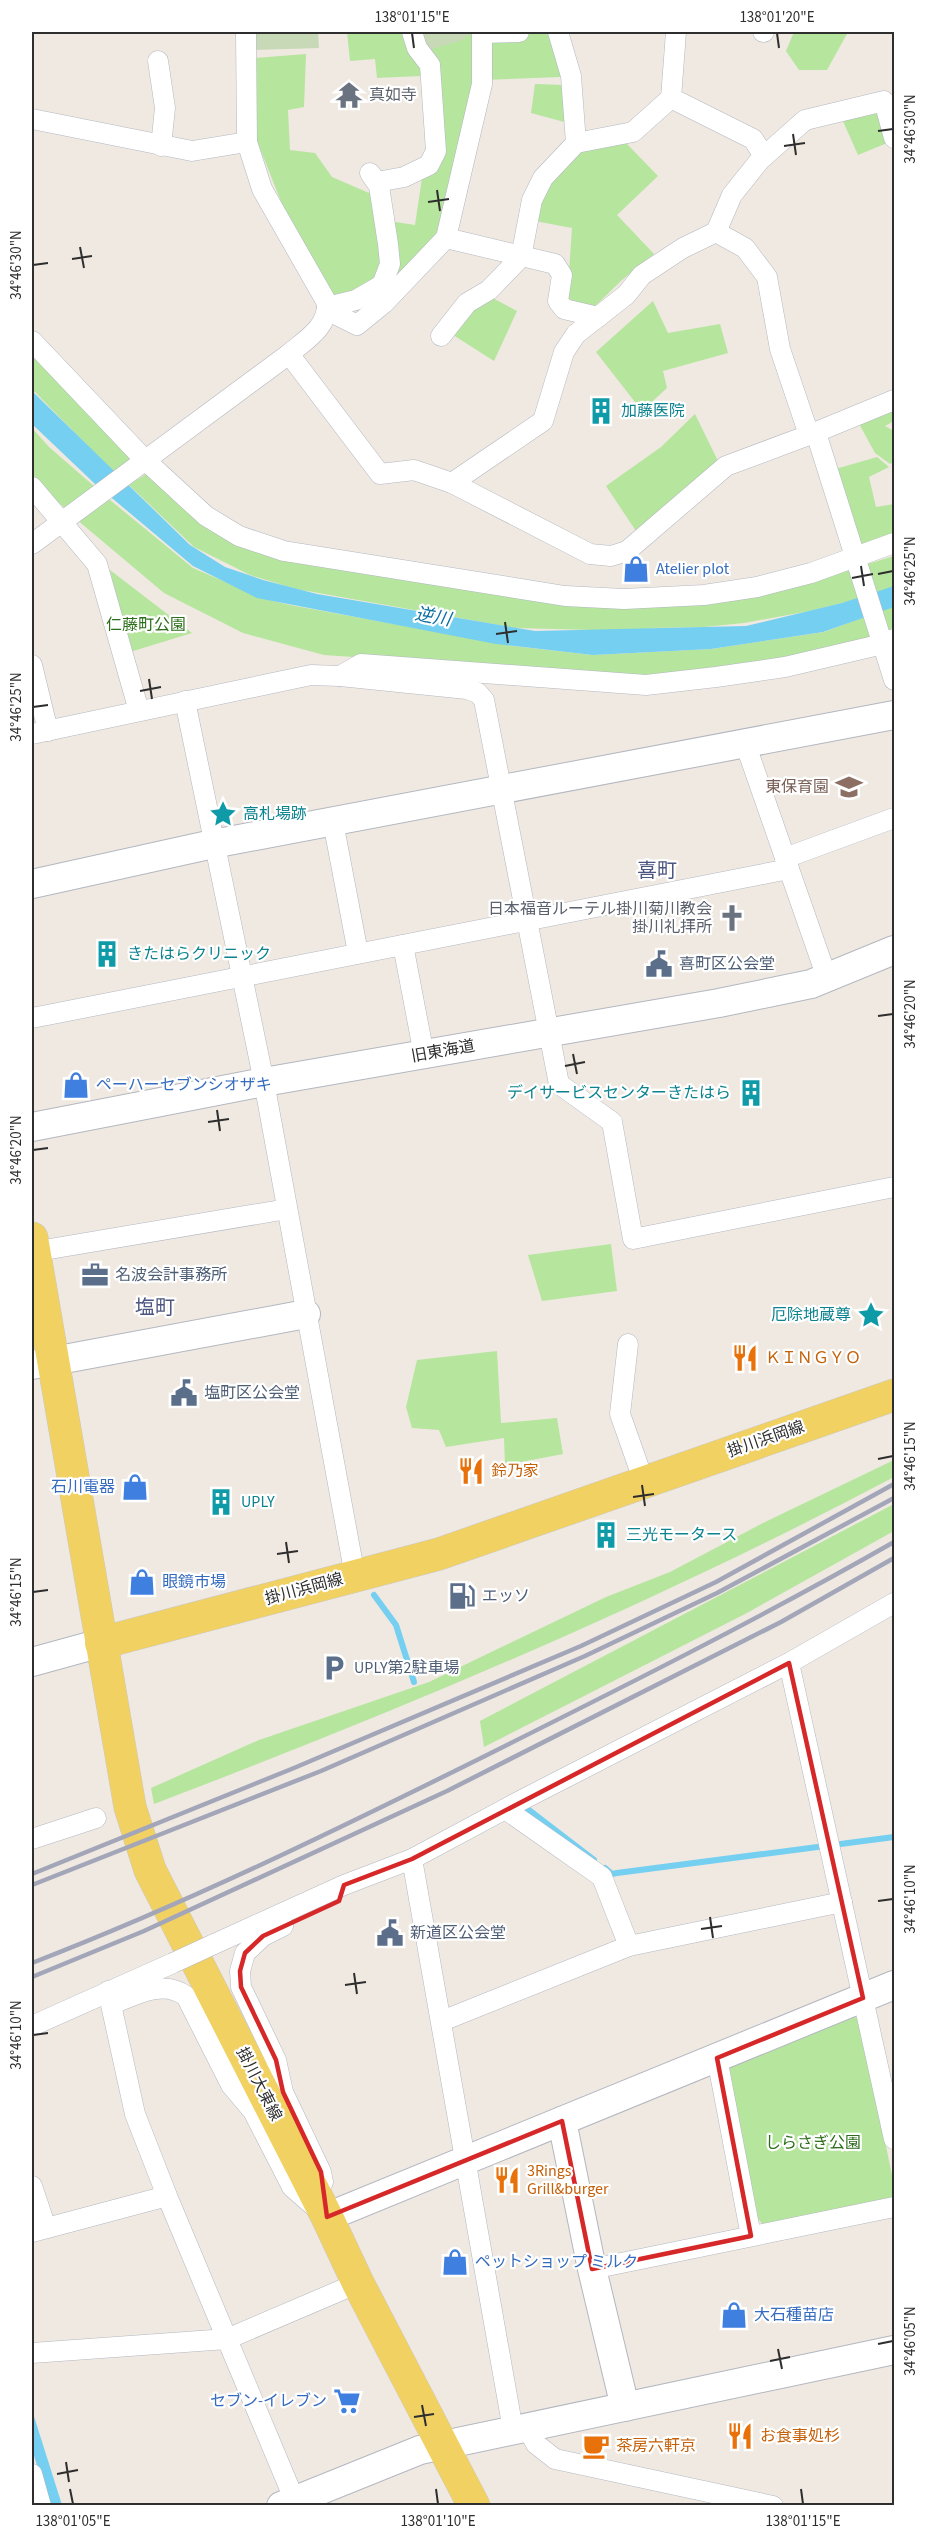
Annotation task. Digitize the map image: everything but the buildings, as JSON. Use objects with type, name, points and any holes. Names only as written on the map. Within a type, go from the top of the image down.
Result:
[{"type":"main road","points":[[32,1247],[42,1363],[101,1643]]},
{"type":"main road","name":"掛川浜岡線","points":[[101,1643],[439,1554],[894,1395]]},
{"type":"main road","name":"掛川大東線","points":[[101,1643],[130,1807],[150,1870],[327,2217],[358,2283],[474,2505]]},
{"type":"street","points":[[32,544],[290,354],[319,329],[325,320],[327,308],[323,295],[262,189],[247,142],[246,32]]},
{"type":"street","points":[[327,308],[356,300],[382,285],[390,264],[379,186],[373,178],[404,177],[429,165],[436,151],[430,65],[417,48],[412,32]]},
{"type":"street","points":[[327,308],[357,325],[384,303],[446,238],[482,84],[482,33],[519,32]]},
{"type":"street","points":[[558,32],[571,76],[576,143]]},
{"type":"street","points":[[441,336],[467,303],[489,290],[521,256],[532,200],[543,178],[576,143],[633,132],[671,98],[676,32]]},
{"type":"street","points":[[158,61],[165,108],[161,146]]},
{"type":"street","points":[[671,98],[753,139],[764,156]]},
{"type":"street","points":[[452,483],[543,421],[564,352],[576,334],[626,295],[642,275],[682,248],[716,232],[732,195],[764,156],[805,120],[884,101],[894,138]]},
{"type":"street","points":[[32,119],[192,151],[247,142]]},
{"type":"street","points":[[716,232],[745,248],[767,276],[780,349],[813,434],[855,560],[886,639],[894,680]]},
{"type":"street","points":[[446,238],[555,264],[562,275],[558,301],[564,309],[598,317]]},
{"type":"street","points":[[32,341],[145,460],[206,516],[239,536],[284,551],[565,596],[624,598],[704,595],[757,587],[855,560],[894,543]]},
{"type":"street","points":[[290,354],[380,474],[414,470],[452,483],[590,554],[611,556],[627,551],[726,466],[813,434],[894,400]]},
{"type":"street","points":[[32,487],[60,523],[97,564],[101,572],[139,711]]},
{"type":"street","points":[[340,676],[361,664],[646,685],[784,667],[886,639]]},
{"type":"street","points":[[32,665],[40,733],[311,675],[467,689],[478,693],[484,700],[559,1084],[612,1122],[633,1239],[894,1187]]},
{"type":"street","points":[[185,701],[264,1082],[355,1576]]},
{"type":"street","points":[[32,884],[213,844],[894,715]]},
{"type":"street","points":[[745,743],[827,978]]},
{"type":"street","points":[[32,1018],[528,921],[787,864],[894,818]]},
{"type":"street","points":[[333,822],[358,953]]},
{"type":"street","points":[[403,945],[424,1055]]},
{"type":"street","name":"旧東海道","points":[[32,1127],[264,1082],[719,1003],[811,984],[894,950]]},
{"type":"street","points":[[32,1247],[287,1209]]},
{"type":"street","points":[[42,1363],[306,1314]]},
{"type":"street","points":[[628,1344],[620,1414],[644,1482]]},
{"type":"street","points":[[110,1998],[173,1963],[212,1945],[344,1885],[412,1859],[789,1663],[894,1604]]},
{"type":"street","points":[[32,1662],[101,1643]]},
{"type":"street","points":[[789,1663],[894,2139]]},
{"type":"street","points":[[505,1809],[602,1877],[629,1946]]},
{"type":"street","points":[[32,1839],[96,1818]]},
{"type":"street","points":[[412,1859],[442,2021],[464,2160],[520,2429],[555,2459],[773,2505]]},
{"type":"street","points":[[327,2217],[321,2172],[283,2092],[276,2060],[241,1986],[240,1971],[245,1953],[263,1936],[339,1901],[344,1885]]},
{"type":"street","points":[[442,2021],[629,1946],[842,1902]]},
{"type":"street","points":[[327,2217],[894,1985]]},
{"type":"street","points":[[32,2026],[110,1998],[159,1987],[176,1989],[186,1995],[231,2085],[253,2111],[292,2187],[327,2217]]},
{"type":"street","points":[[110,1998],[135,2114],[227,2339],[291,2504],[420,2450],[894,2350]]},
{"type":"street","points":[[717,2058],[751,2236]]},
{"type":"street","points":[[562,2121],[592,2269],[625,2407]]},
{"type":"street","points":[[32,2186],[39,2230],[167,2196]]},
{"type":"street","points":[[592,2269],[894,2207]]},
{"type":"street","points":[[32,2353],[227,2339],[358,2283]]},
{"type":"street","points":[[32,2474],[41,2505]]},
{"type":"highlighted area","points":[[789,1663],[863,1998],[717,2058],[751,2236],[592,2269],[562,2121],[327,2217],[321,2172],[283,2092],[276,2060],[241,1987],[240,1971],[245,1953],[263,1936],[339,1901],[344,1885],[412,1859]]},
{"type":"green space","points":[[253,32],[318,32],[319,48],[254,50]]},
{"type":"green space","points":[[347,32],[554,32],[561,62],[560,77],[483,80],[443,234],[362,312],[343,308],[328,295],[288,219],[255,136],[255,58],[306,54],[304,107],[288,110],[290,150],[315,153],[332,177],[369,193],[379,186],[389,221],[415,225],[422,178],[436,150],[421,76],[377,78],[375,59],[350,61]]},
{"type":"green space","points":[[411,32],[474,32],[460,41],[427,50]]},
{"type":"green space","points":[[794,32],[848,32],[827,70],[799,70],[786,51]]},
{"type":"green space","points":[[535,84],[564,85],[568,123],[531,113]]},
{"type":"green space","points":[[874,110],[884,119],[892,141],[858,155],[842,119]]},
{"type":"green space","points":[[626,143],[658,176],[617,215],[654,254],[595,306],[567,302],[572,228],[535,221],[539,187],[579,145]]},
{"type":"green space","points":[[489,296],[517,311],[494,361],[450,333],[470,307]]},
{"type":"green space","points":[[653,301],[668,333],[720,324],[728,353],[663,371],[667,388],[642,411],[596,352]]},
{"type":"green space","points":[[32,353],[133,458],[113,472],[32,389]]},
{"type":"green space","points":[[894,404],[894,421],[885,426],[894,431],[894,462],[890,464],[875,453],[857,420]]},
{"type":"green space","points":[[695,414],[719,463],[636,531],[606,486],[661,447]]},
{"type":"green space","points":[[32,428],[49,447],[193,568],[265,599],[290,605],[513,646],[593,655],[711,649],[824,632],[894,606],[894,631],[869,642],[744,667],[653,677],[324,655],[243,633],[164,593],[41,486],[32,473]]},
{"type":"green space","points":[[877,457],[889,467],[869,477],[876,507],[894,504],[894,535],[859,549],[832,470]]},
{"type":"green space","points":[[149,472],[207,527],[473,589],[775,592],[894,556],[894,586],[883,593],[810,611],[744,623],[653,628],[623,634],[593,630],[515,628],[296,589],[250,575],[194,547],[129,485]]},
{"type":"green space","name":"仁藤町公園","points":[[110,570],[192,633],[130,652]]},
{"type":"green space","points":[[611,1244],[617,1291],[542,1301],[528,1255]]},
{"type":"green space","points":[[497,1351],[501,1423],[557,1418],[563,1454],[505,1465],[504,1438],[446,1447],[439,1430],[412,1428],[406,1407],[417,1360]]},
{"type":"green space","points":[[894,1460],[894,1477],[622,1611],[436,1692],[154,1804],[151,1788],[259,1740],[429,1682],[606,1597],[670,1572],[763,1523]]},
{"type":"green space","points":[[894,1504],[894,1531],[745,1614],[484,1747],[480,1721]]},
{"type":"green space","name":"しらさぎ公園","points":[[851,2015],[860,2020],[894,2185],[894,2195],[892,2199],[764,2226],[756,2216],[727,2072],[731,2064]]},
{"type":"water","name":"逆川","points":[[32,391],[190,545],[225,567],[317,594],[535,631],[746,626],[842,603],[894,586],[894,607],[823,632],[711,649],[593,655],[496,644],[257,598],[193,566],[94,483],[32,424]]},
{"type":"water","points":[[32,2410],[62,2505],[49,2505],[32,2449]]},
{"type":"waterway","points":[[374,1595],[396,1625],[414,1682]]},
{"type":"waterway","points":[[521,1804],[594,1860]]},
{"type":"waterway","points":[[605,1868],[612,1874],[894,1837]]},
{"type":"railway","points":[[32,1874],[294,1768],[581,1646],[716,1582],[894,1484]]},
{"type":"railway","points":[[32,1885],[321,1771],[585,1656],[717,1593],[894,1498]]},
{"type":"railway","points":[[32,1963],[202,1892],[369,1813],[688,1653],[894,1542]]},
{"type":"railway","points":[[32,1977],[144,1931],[447,1791],[781,1622],[894,1558]]},
{"type":"place","name":"真如寺","points":[[349,95]]},
{"type":"place","name":"加藤医院","points":[[601,411]]},
{"type":"place","name":"Atelier plot","points":[[636,569]]},
{"type":"place","name":"東保育園","points":[[849,787]]},
{"type":"place","name":"高札場跡","points":[[223,814]]},
{"type":"place","name":"日本福音ルーテル掛川菊川教会 掛川礼拝所","points":[[732,918]]},
{"type":"place","name":"きたはらクリニック","points":[[107,954]]},
{"type":"place","name":"喜町区公会堂","points":[[659,964]]},
{"type":"place","name":"ペーハーセブンシオザキ","points":[[76,1085]]},
{"type":"place","name":"デイサービスセンターきたはら","points":[[751,1093]]},
{"type":"place","name":"名波会計事務所","points":[[95,1275]]},
{"type":"place","name":"厄除地蔵尊","points":[[871,1315]]},
{"type":"place","name":"ＫＩＮＧＹＯ","points":[[745,1358]]},
{"type":"place","name":"塩町区公会堂","points":[[184,1393]]},
{"type":"place","name":"鈴乃家","points":[[471,1471]]},
{"type":"place","name":"石川電器","points":[[135,1487]]},
{"type":"place","name":"UPLY","points":[[221,1502]]},
{"type":"place","name":"三光モータース","points":[[606,1535]]},
{"type":"place","name":"眼鏡市場","points":[[142,1582]]},
{"type":"place","name":"エッソ","points":[[462,1596]]},
{"type":"place","name":"UPLY第2駐車場","points":[[334,1668]]},
{"type":"place","name":"新道区公会堂","points":[[390,1933]]},
{"type":"place","name":"3Rings Grill&burger","points":[[507,2180]]},
{"type":"place","name":"ペットショップ ミルク","points":[[455,2262]]},
{"type":"place","name":"大石種苗店","points":[[734,2315]]},
{"type":"place","name":"セブン-イレブン","points":[[347,2401]]},
{"type":"place","name":"お食事処杉","points":[[740,2436]]},
{"type":"place","name":"茶房六軒京","points":[[596,2446]]},
{"type":"district","name":"喜町","points":[[657,871]]},
{"type":"district","name":"塩町","points":[[155,1308]]}]
